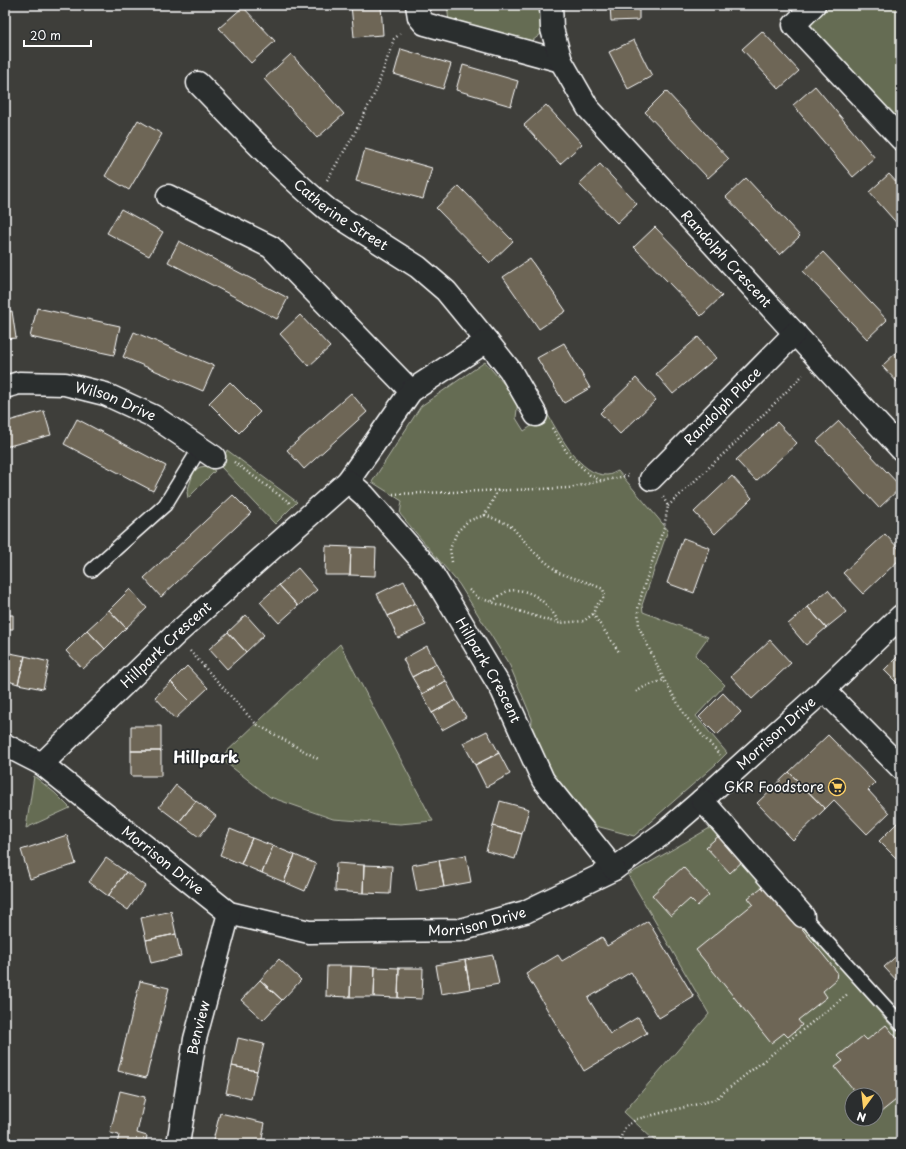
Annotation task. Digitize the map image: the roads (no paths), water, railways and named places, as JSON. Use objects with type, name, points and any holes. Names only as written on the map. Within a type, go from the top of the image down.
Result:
[{"type":"street","name":"Randolph Crescent","points":[[551,5],[552,29],[561,61],[588,108],[901,449]]},
{"type":"street","points":[[814,5],[794,25],[901,139]]},
{"type":"street","points":[[418,11],[425,24],[561,61]]},
{"type":"street","name":"Catherine Street","points":[[198,83],[297,184],[333,213],[418,267],[446,291],[487,341]]},
{"type":"street","points":[[168,196],[271,247],[411,391],[487,341],[510,370],[536,414]]},
{"type":"street","name":"Randolph Place","points":[[651,479],[795,333]]},
{"type":"street","name":"Wilson Drive","points":[[5,387],[18,383],[65,384],[105,394],[153,416],[207,452]]},
{"type":"street","name":"Hillpark Crescent","points":[[42,764],[175,635],[308,516],[356,488],[411,391]]},
{"type":"street","name":"Hillpark Crescent","points":[[356,488],[430,570],[502,690],[543,780],[614,869]]},
{"type":"street","name":"Morrison Drive","points":[[5,745],[42,764],[229,913],[309,932],[460,930],[525,912],[614,869],[665,832],[702,800],[824,690],[901,616]]},
{"type":"street","points":[[824,690],[901,768]]},
{"type":"street","points":[[702,800],[803,916]]},
{"type":"street","name":"Benview","points":[[178,1144],[195,1038],[229,913]]},
{"type":"lane","points":[[92,570],[165,505],[207,452]]},
{"type":"lane","points":[[803,916],[901,1024]]},
{"type":"place","name":"GKR Foodstore","points":[[837,787]]},
{"type":"district","name":"Hillpark","points":[[206,757]]}]
